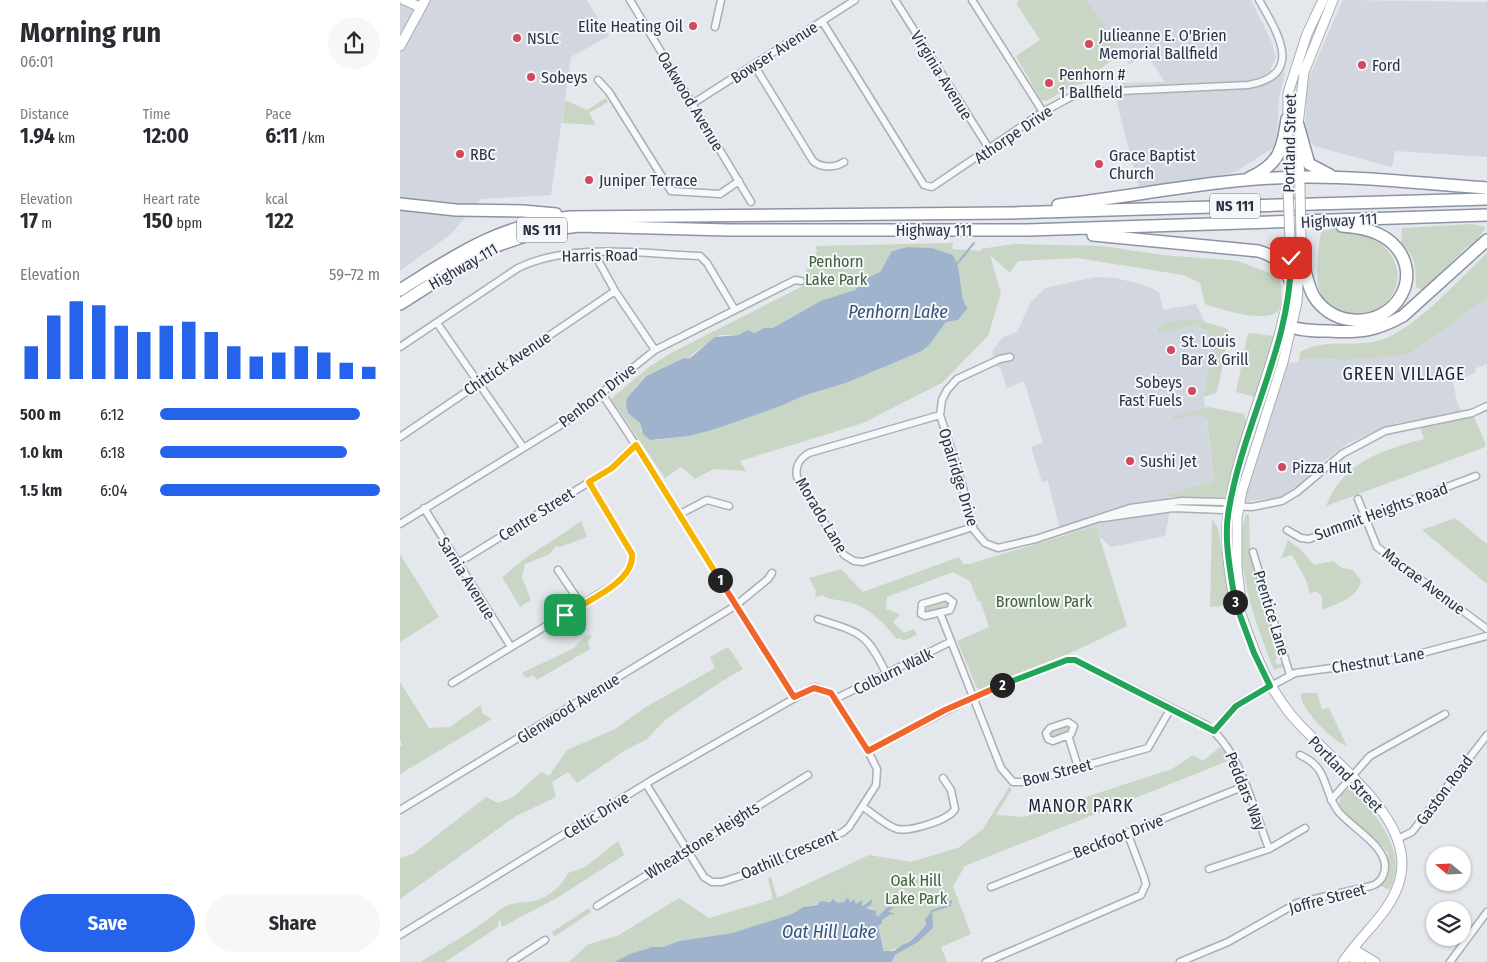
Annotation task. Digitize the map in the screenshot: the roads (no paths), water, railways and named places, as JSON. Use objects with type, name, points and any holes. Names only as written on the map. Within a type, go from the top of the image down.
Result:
[{"type":"highway","points":[[1241,182],[1262,172],[1280,152],[1287,119]]},
{"type":"highway","points":[[1298,126],[1309,164],[1336,177]]},
{"type":"highway","points":[[982,214],[1241,182],[1294,183],[1336,177],[1487,188]]},
{"type":"highway","name":"Highway 111","points":[[400,290],[478,242],[502,231],[534,222],[570,217],[982,214],[1487,199]]},
{"type":"highway","points":[[400,204],[456,210],[523,211],[570,217]]},
{"type":"highway","name":"Highway 111","points":[[400,304],[472,258],[514,238],[540,231],[579,226],[728,230],[1027,230],[1487,215]]},
{"type":"highway","points":[[1293,222],[1356,227],[1376,233],[1392,243],[1401,256],[1405,267],[1406,279],[1403,293],[1389,311],[1373,320],[1348,319],[1337,316],[1324,308],[1313,295],[1301,258]]},
{"type":"highway","points":[[1027,230],[1161,240],[1258,251],[1275,256],[1291,282]]},
{"type":"highway","points":[[1286,326],[1303,331],[1352,333],[1366,332],[1389,324],[1403,316],[1487,240]]},
{"type":"main road","points":[[400,46],[423,4],[404,0]]},
{"type":"main road","name":"Portland Street","points":[[1286,326],[1300,285],[1301,258],[1301,239],[1287,119],[1288,93],[1307,34],[1323,0]]},
{"type":"main road","name":"Portland Street","points":[[1334,0],[1304,72],[1290,240],[1291,282],[1283,362],[1234,506],[1240,612],[1254,653],[1270,686],[1304,731],[1383,811],[1390,821],[1397,839],[1402,868],[1397,889],[1388,906],[1348,955]]},
{"type":"main road","points":[[1348,955],[1360,962]]},
{"type":"main road","points":[[1348,955],[1375,962]]},
{"type":"street","name":"Oakwood Avenue","points":[[630,0],[751,202]]},
{"type":"street","points":[[715,27],[721,0]]},
{"type":"street","name":"Bowser Avenue","points":[[692,104],[855,0]]},
{"type":"street","name":"Virginia Avenue","points":[[895,0],[990,150]]},
{"type":"street","points":[[972,0],[1044,112]]},
{"type":"street","name":"Athorpe Drive","points":[[822,21],[924,184],[935,187],[1073,94],[1091,91],[1248,85],[1266,81],[1278,69],[1282,45],[1259,0]]},
{"type":"street","points":[[754,65],[813,161],[824,166],[838,165],[844,162]]},
{"type":"street","points":[[598,80],[609,92],[671,191],[720,194],[739,182]]},
{"type":"street","points":[[594,252],[615,291],[655,350]]},
{"type":"street","name":"Harris Road","points":[[400,347],[438,323],[480,292],[528,264],[566,254],[594,252],[700,256],[707,262],[735,310]]},
{"type":"street","name":"Penhorn Drive","points":[[400,524],[564,423],[655,350],[795,280],[801,281]]},
{"type":"street","name":"Chittick Avenue","points":[[400,437],[478,382],[615,291]]},
{"type":"street","points":[[438,323],[523,448]]},
{"type":"street","name":"Opalridge Drive","points":[[1010,357],[1000,359],[957,379],[946,390],[942,400],[940,415],[959,474],[973,527],[985,543],[994,548],[1005,548],[1130,508],[1182,501],[1224,502],[1234,506],[1261,506],[1282,501],[1297,492],[1342,454],[1385,431],[1464,415],[1487,406]]},
{"type":"street","points":[[602,394],[680,514],[735,606],[794,697],[814,688],[826,690],[835,699]]},
{"type":"street","name":"Morado Lane","points":[[940,415],[809,453],[800,459],[796,470],[797,477],[844,555],[854,561],[863,562],[973,527]]},
{"type":"street","name":"Centre Street","points":[[458,563],[612,468],[636,445]]},
{"type":"street","name":"Summit Heights Road","points":[[1287,530],[1301,538],[1308,539],[1476,476]]},
{"type":"street","points":[[452,684],[621,580],[628,572],[632,561],[628,547],[589,482]]},
{"type":"street","points":[[680,514],[707,500],[729,506]]},
{"type":"street","name":"Macrae Avenue","points":[[1358,500],[1377,547],[1487,629]]},
{"type":"street","name":"Sarnia Avenue","points":[[424,508],[511,647]]},
{"type":"street","name":"Prentice Lane","points":[[1253,552],[1290,675]]},
{"type":"street","points":[[558,570],[581,604]]},
{"type":"street","name":"Glenwood Avenue","points":[[400,810],[735,606],[768,579],[772,573]]},
{"type":"street","points":[[946,597],[952,599],[952,607],[940,613],[922,616],[919,611],[920,606],[946,597]]},
{"type":"street","name":"Bow Street","points":[[940,613],[1001,768],[1013,782],[1027,782],[1148,748],[1171,708]]},
{"type":"street","points":[[818,619],[856,631],[866,638],[886,673]]},
{"type":"street","name":"Chestnut Lane","points":[[1214,731],[1236,706],[1290,675],[1399,660],[1487,636]]},
{"type":"street","name":"Colburn Walk","points":[[835,699],[950,642]]},
{"type":"street","name":"Peddars Way","points":[[868,751],[973,696],[1067,660],[1075,660],[1214,731],[1228,746],[1269,849]]},
{"type":"street","name":"Celtic Drive","points":[[400,935],[646,784],[794,697]]},
{"type":"street","name":"Oathill Crescent","points":[[646,784],[704,877],[712,882],[722,882],[765,868],[850,827],[864,807],[877,781],[877,769],[868,751],[835,699]]},
{"type":"street","points":[[1300,755],[1317,765],[1331,800],[1350,776],[1370,756],[1445,714]]},
{"type":"street","points":[[1068,735],[1078,767]]},
{"type":"street","name":"Gaston Road","points":[[1397,839],[1412,832],[1487,735]]},
{"type":"street","name":"Wheatstone Heights","points":[[596,906],[808,775]]},
{"type":"street","points":[[864,807],[899,829],[909,829],[949,817],[955,809],[951,790],[943,778]]},
{"type":"street","name":"Beckfoot Drive","points":[[991,886],[1245,786]]},
{"type":"street","name":"Joffre Street","points":[[1180,962],[1228,942],[1298,903],[1371,886],[1380,881],[1385,870],[1382,853],[1347,821],[1331,800]]},
{"type":"street","points":[[1209,868],[1269,849],[1305,828]]},
{"type":"street","points":[[986,962],[1142,895],[1146,884],[1128,832]]},
{"type":"street","points":[[1450,962],[1487,912]]},
{"type":"street","points":[[511,962],[545,940]]},
{"type":"water","name":"Penhorn Lake","points":[[907,247],[932,248],[953,255],[959,269],[963,298],[968,308],[958,320],[946,322],[930,344],[922,351],[846,383],[803,396],[781,406],[690,436],[650,440],[643,434],[640,423],[628,413],[626,406],[627,398],[646,376],[684,358],[689,359],[715,337],[739,335],[747,330],[755,333],[764,328],[773,328],[820,301],[855,290],[869,277],[880,272],[892,251]]},
{"type":"water","name":"Oat Hill Lake","points":[[838,892],[849,899],[850,902],[854,899],[856,904],[862,900],[862,906],[872,899],[871,905],[866,908],[876,911],[877,917],[888,907],[894,907],[888,912],[894,915],[891,914],[882,920],[882,923],[878,926],[884,951],[894,951],[910,941],[926,925],[925,919],[932,911],[933,928],[918,942],[895,955],[892,962],[614,962],[630,954],[652,947],[663,947],[679,941],[732,933],[792,914],[803,907],[817,905],[821,901],[830,902],[833,899],[838,903],[844,902],[847,898]]},
{"type":"waterway","points":[[956,265],[974,243]]},
{"type":"waterway","points":[[932,911],[950,905],[951,901]]},
{"type":"place","name":"Elite Heating Oil","points":[[693,26]]},
{"type":"place","name":"NSLC","points":[[517,38]]},
{"type":"place","name":"Julieanne E. O'Brien Memorial Ballfield","points":[[1089,44]]},
{"type":"place","name":"Ford","points":[[1362,65]]},
{"type":"place","name":"Sobeys","points":[[531,77]]},
{"type":"place","name":"Penhorn # 1 Ballfield","points":[[1049,83]]},
{"type":"place","name":"RBC","points":[[460,154]]},
{"type":"place","name":"Grace Baptist Church","points":[[1099,164]]},
{"type":"place","name":"Juniper Terrace","points":[[589,180]]},
{"type":"place","name":"St. Louis Bar & Grill","points":[[1171,350]]},
{"type":"place","name":"Sobeys Fast Fuels","points":[[1192,391]]},
{"type":"place","name":"Sushi Jet","points":[[1130,461]]},
{"type":"place","name":"Pizza Hut","points":[[1282,467]]},
{"type":"district","name":"GREEN VILLAGE","points":[[1404,374]]},
{"type":"district","name":"MANOR PARK","points":[[1081,806]]},
{"type":"park label","name":"Penhorn Lake Park","points":[[836,270]]},
{"type":"park label","name":"Brownlow Park","points":[[1044,601]]},
{"type":"park label","name":"Oak Hill Lake Park","points":[[916,889]]}]
